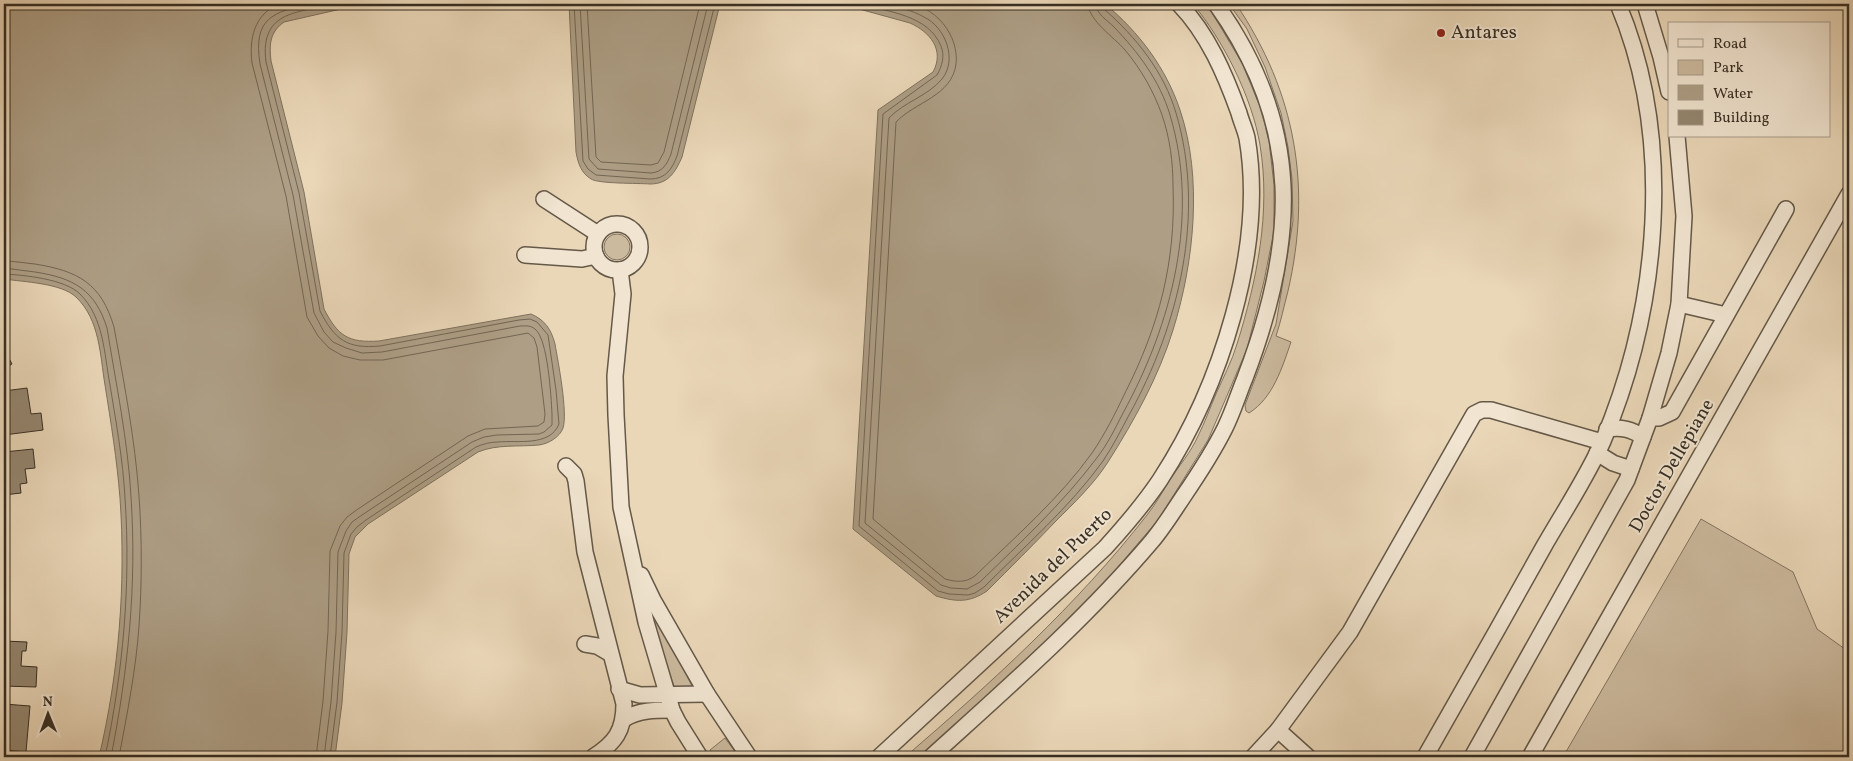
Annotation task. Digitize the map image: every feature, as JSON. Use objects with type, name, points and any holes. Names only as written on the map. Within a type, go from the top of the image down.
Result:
[{"type":"street","name":"Avenida del Puerto","points":[[879,757],[1105,548],[1129,521],[1160,480],[1179,448],[1208,385],[1232,319],[1245,258],[1250,219],[1250,166],[1246,136],[1220,65],[1204,38],[1179,4]]},
{"type":"street","points":[[931,757],[1070,630],[1153,540],[1197,476],[1225,428],[1256,350],[1272,298],[1279,261],[1284,224],[1283,173],[1276,130],[1259,79],[1245,48],[1216,4]]},
{"type":"street","points":[[1425,757],[1602,441],[1626,378],[1648,285],[1652,246],[1653,206],[1651,155],[1642,80],[1618,4]]},
{"type":"street","points":[[1645,4],[1668,88]]},
{"type":"street","points":[[1472,757],[1626,480],[1650,418],[1669,353],[1678,304],[1684,216],[1677,138]]},
{"type":"street","name":"Doctor Dellepiane","points":[[1530,757],[1849,194]]},
{"type":"street","points":[[544,199],[598,234]]},
{"type":"street","points":[[1650,418],[1659,418],[1672,412],[1786,209]]},
{"type":"street","points":[[617,224],[632,229],[637,234],[640,249],[634,263],[620,270],[606,266],[596,256],[595,241],[598,234],[617,224]]},
{"type":"street","points":[[525,255],[582,259],[596,256]]},
{"type":"street","points":[[620,270],[622,294],[615,376],[621,507],[646,622],[672,710],[700,757]]},
{"type":"street","points":[[1678,304],[1726,315]]},
{"type":"street","points":[[1253,757],[1278,730],[1350,632],[1474,414],[1482,410],[1491,410],[1602,441],[1613,463],[1631,469]]},
{"type":"street","points":[[1602,441],[1623,427],[1643,437]]},
{"type":"street","points":[[566,466],[574,474],[576,481],[584,552],[609,653],[624,704],[624,718],[618,734],[612,743],[593,757]]},
{"type":"street","points":[[630,551],[653,600],[707,694],[749,757]]},
{"type":"street","points":[[585,644],[597,646],[609,653]]},
{"type":"street","points":[[619,689],[640,695],[707,694]]},
{"type":"street","points":[[624,718],[634,713],[652,710],[672,710]]},
{"type":"street","points":[[1278,730],[1308,757]]},
{"type":"green space","points":[[1193,4],[1205,4],[1211,11],[1242,63],[1261,109],[1269,141],[1274,185],[1274,231],[1247,349],[1208,440],[1158,520],[1106,581],[1042,648],[965,719],[919,757],[905,757],[1032,642],[1120,548],[1153,507],[1192,448],[1233,357],[1256,271],[1263,221],[1263,170],[1256,127],[1235,70],[1215,34]]},
{"type":"green space","points":[[1229,4],[1236,4],[1273,72],[1285,106],[1294,142],[1298,178],[1295,252],[1288,291],[1276,336],[1291,342],[1276,382],[1264,399],[1249,413],[1246,411],[1245,405],[1276,324],[1293,221],[1292,179],[1281,113],[1265,67],[1247,29]]},
{"type":"green space","points":[[617,234],[626,238],[630,247],[626,256],[617,260],[608,256],[604,247],[608,238]]},
{"type":"green space","points":[[1701,519],[1793,572],[1817,629],[1849,652],[1849,757],[1563,757]]},
{"type":"green space","points":[[651,610],[657,616],[693,688],[676,689],[674,686],[648,615]]},
{"type":"green space","points":[[725,738],[739,757],[714,757],[710,750]]},
{"type":"water","points":[[4,4],[363,4],[284,22],[273,34],[270,49],[271,61],[304,192],[324,309],[329,318],[339,332],[359,341],[379,341],[531,314],[544,322],[552,334],[560,374],[564,411],[563,428],[559,434],[550,442],[542,444],[500,447],[478,452],[368,524],[355,537],[349,554],[347,632],[342,703],[335,757],[99,757],[112,693],[121,596],[122,530],[116,456],[98,338],[84,306],[76,297],[61,289],[42,284],[4,279]]},
{"type":"water","points":[[569,4],[720,4],[682,157],[674,173],[666,180],[650,184],[595,181],[585,174],[580,167],[576,152]]},
{"type":"water","points":[[841,4],[1105,4],[1129,26],[1159,65],[1180,110],[1187,136],[1192,164],[1193,192],[1191,249],[1180,304],[1161,364],[1118,446],[1090,486],[987,591],[974,598],[956,600],[936,596],[853,529],[878,110],[933,72],[937,56],[934,43],[924,31],[910,23]]},
{"type":"building","points":[[4,349],[12,364],[4,369]]},
{"type":"building","points":[[27,388],[31,414],[41,413],[43,430],[4,435],[4,391]]},
{"type":"building","points":[[33,449],[35,468],[25,469],[27,483],[20,484],[21,493],[4,495],[4,452]]},
{"type":"building","points":[[4,641],[27,642],[26,651],[22,651],[21,666],[37,667],[36,687],[4,686]]},
{"type":"building","points":[[4,704],[30,706],[26,752],[4,750]]},
{"type":"place","name":"Antares","points":[[1441,33]]}]
